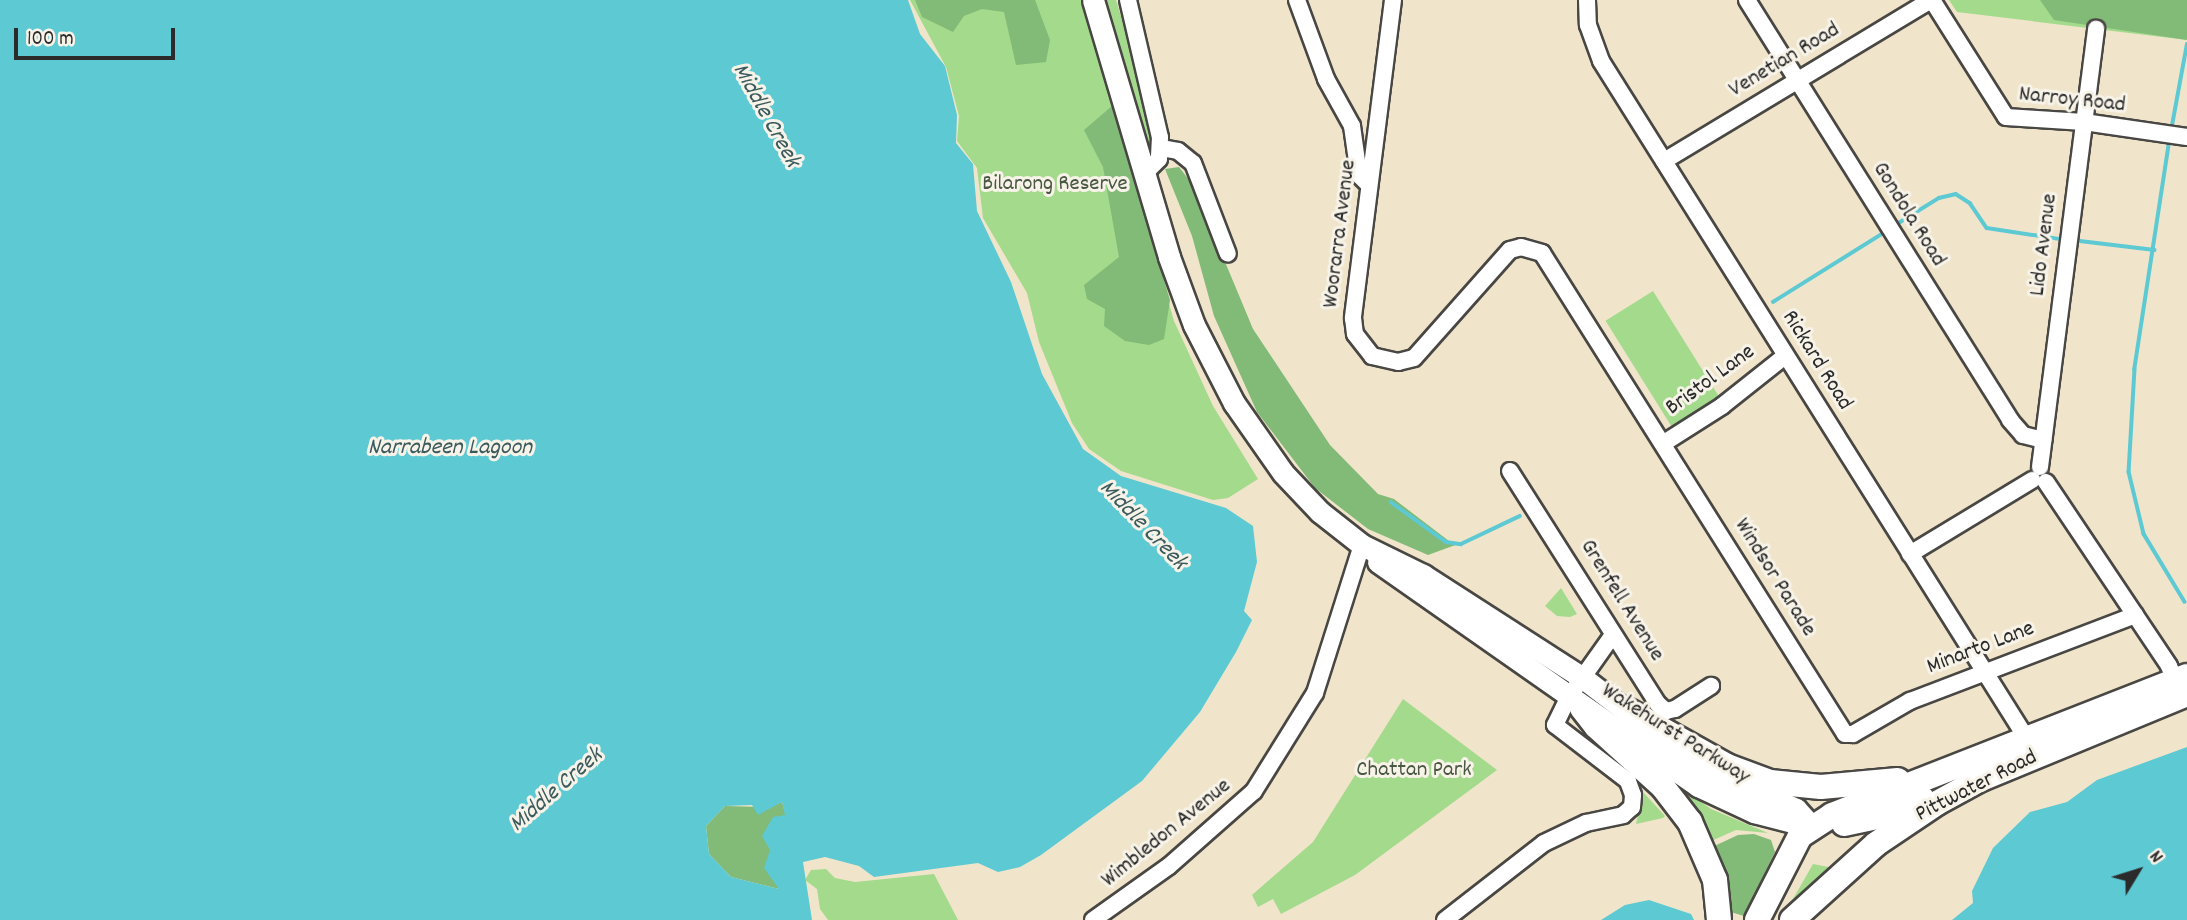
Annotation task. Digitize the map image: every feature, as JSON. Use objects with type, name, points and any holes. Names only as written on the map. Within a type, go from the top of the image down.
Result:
[{"type":"highway","name":"Pittwater Road","points":[[1757,920],[1792,848],[1812,827],[2027,739],[2182,687]]},
{"type":"highway","name":"Pittwater Road","points":[[1792,920],[1875,844],[1981,779],[2182,687]]},
{"type":"highway","points":[[1575,703],[1663,788],[1690,822],[1709,861],[1719,920]]},
{"type":"highway","points":[[1629,711],[1727,766],[1770,782],[1837,787],[1929,777]]},
{"type":"highway","points":[[1774,920],[1810,848],[1812,827],[1878,817],[1950,786],[1981,779]]},
{"type":"main road","name":"Wakehurst Parkway","points":[[1093,0],[1183,297],[1234,403],[1283,473],[1320,512],[1362,545],[1421,584],[1583,678],[1629,711],[1663,744],[1695,764],[1796,809],[1812,827]]},
{"type":"main road","name":"Wakehurst Parkway","points":[[1421,584],[1575,703],[1726,800],[1812,827]]},
{"type":"street","points":[[1128,0],[1157,114],[1161,148],[1157,165],[1145,173]]},
{"type":"street","points":[[1297,0],[1325,79],[1352,126],[1359,175],[1369,185]]},
{"type":"street","name":"Woorarra Avenue","points":[[1393,0],[1353,318],[1355,334],[1372,356],[1398,362],[1414,358],[1502,258],[1521,247],[1532,247],[1550,264],[1664,443]]},
{"type":"street","name":"Rickard Road","points":[[1587,0],[1593,47],[2027,739]]},
{"type":"street","name":"Gondola Road","points":[[1747,0],[2010,420],[2023,435],[2043,440]]},
{"type":"street","name":"Venetian Road","points":[[1664,161],[1931,0]]},
{"type":"street","name":"Narroy Road","points":[[1931,0],[2006,117],[2084,122],[2173,136]]},
{"type":"street","name":"Lido Avenue","points":[[2040,476],[2096,29]]},
{"type":"street","points":[[1161,148],[1178,150],[1193,163],[1228,254]]},
{"type":"street","name":"Bristol Lane","points":[[1664,443],[1723,406],[1785,355]]},
{"type":"street","name":"Windsor Parade","points":[[1664,443],[1837,725],[1848,735]]},
{"type":"street","name":"Grenfell Avenue","points":[[1510,471],[1606,618],[1612,636],[1619,639],[1666,711],[1711,686]]},
{"type":"street","points":[[1910,554],[2040,476],[2182,687]]},
{"type":"street","name":"Wimbledon Avenue","points":[[1093,920],[1210,833],[1254,791],[1315,693],[1362,545]]},
{"type":"street","name":"Minarto Lane","points":[[1848,735],[1910,701],[2135,615]]},
{"type":"street","points":[[1445,920],[1544,843],[1586,823],[1623,816],[1632,807],[1633,795],[1628,782],[1557,730],[1556,719],[1575,703],[1583,678],[1612,636]]},
{"type":"green space","name":"Bilarong Reserve","points":[[910,0],[1081,0],[1174,321],[1213,406],[1258,479],[1228,498],[1213,500],[1121,471],[1089,449],[1072,423],[1039,342],[1027,293],[983,218],[977,168],[957,141],[959,116],[946,67]]},
{"type":"green space","points":[[915,0],[1035,0],[1050,40],[1046,62],[1016,65],[1004,12],[982,9],[964,16],[953,32],[922,17]]},
{"type":"green space","points":[[1102,0],[1116,0],[1135,62],[1154,156],[1150,159]]},
{"type":"green space","points":[[1949,0],[2187,0],[2187,40],[1957,12]]},
{"type":"green space","points":[[2040,0],[2187,0],[2187,40],[2054,20]]},
{"type":"green space","points":[[1112,106],[1170,300],[1164,339],[1149,345],[1125,341],[1104,326],[1105,309],[1087,299],[1084,285],[1119,257],[1103,167],[1084,130]]},
{"type":"green space","points":[[1179,167],[1193,185],[1253,329],[1330,445],[1378,494],[1394,499],[1449,541],[1461,543],[1428,555],[1368,529],[1315,488],[1257,412],[1214,316],[1192,236],[1165,169]]},
{"type":"green space","points":[[1653,291],[1722,401],[1674,431],[1606,321]]},
{"type":"green space","points":[[1561,588],[1577,614],[1570,617],[1557,616],[1545,606]]},
{"type":"green space","name":"Chattan Park","points":[[1403,699],[1497,770],[1355,875],[1281,914],[1273,899],[1258,907],[1252,895],[1313,842]]},
{"type":"green space","points":[[1654,769],[1711,809],[1768,833],[1736,830],[1709,842]]},
{"type":"green space","points":[[1643,792],[1665,816],[1663,818],[1636,824]]},
{"type":"green space","points":[[782,802],[786,816],[770,850],[779,889],[731,877],[709,854],[706,826],[725,806],[769,807]]},
{"type":"green space","points":[[1754,834],[1771,840],[1775,852],[1744,916],[1724,910],[1710,848],[1738,835]]},
{"type":"green space","points":[[1813,864],[1834,868],[1781,920]]},
{"type":"green space","points":[[826,869],[835,878],[855,882],[934,874],[958,920],[828,920],[820,909],[817,889],[805,880],[811,870]]},
{"type":"water","name":"Narrabeen Lagoon","points":[[0,0],[908,0],[920,34],[945,66],[957,115],[956,143],[973,164],[977,211],[1011,282],[1042,374],[1083,449],[1121,476],[1226,508],[1253,526],[1257,562],[1244,611],[1252,620],[1200,712],[1142,781],[1041,855],[1020,867],[998,872],[978,863],[874,877],[859,866],[825,857],[803,862],[812,920],[0,920]],"holes":[[[782,802],[785,815],[773,817],[762,836],[770,850],[764,868],[779,889],[731,877],[709,854],[706,826],[725,806],[752,805],[758,815]]]},
{"type":"water","points":[[2187,747],[2187,920],[1952,920],[1973,903],[1972,891],[1993,848],[2030,812],[2067,802],[2097,780]]},
{"type":"water","points":[[1649,900],[1691,914],[1694,920],[1601,920],[1625,905]]},
{"type":"waterway","points":[[2171,131],[2187,44]]},
{"type":"waterway","points":[[2170,139],[2135,369],[2129,472],[2144,534],[2185,602]]},
{"type":"waterway","points":[[1897,224],[1939,198],[1956,194],[1970,203],[1987,228],[2060,239]]},
{"type":"waterway","points":[[1773,302],[1882,234]]},
{"type":"waterway","points":[[2080,241],[2154,250]]},
{"type":"waterway","points":[[1391,502],[1446,542],[1461,544],[1520,516]]},
{"type":"water label","name":"Middle Creek","points":[[765,116]]},
{"type":"water label","name":"Middle Creek","points":[[1142,526]]},
{"type":"water label","name":"Middle Creek","points":[[557,791]]}]
